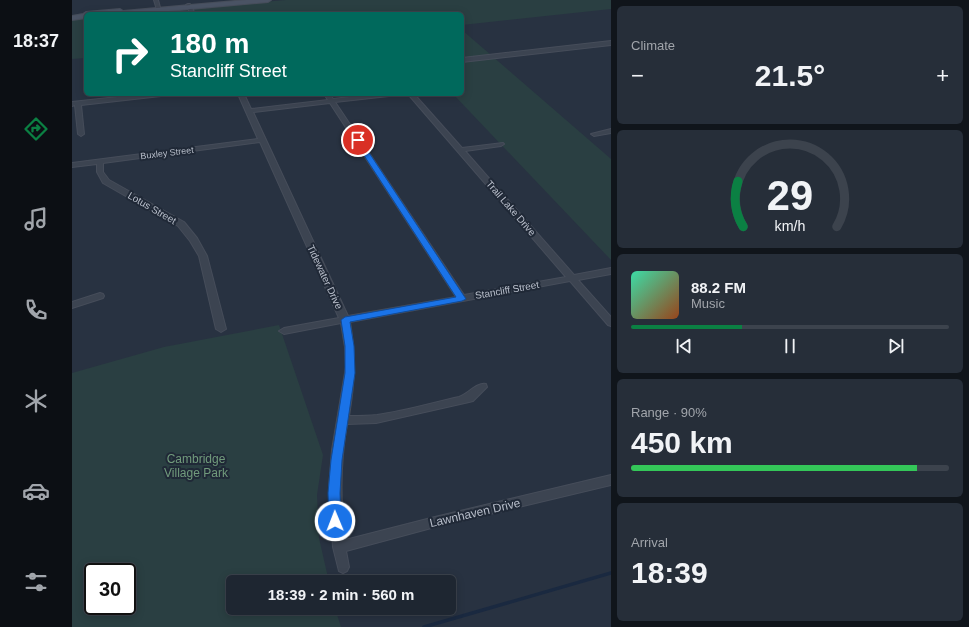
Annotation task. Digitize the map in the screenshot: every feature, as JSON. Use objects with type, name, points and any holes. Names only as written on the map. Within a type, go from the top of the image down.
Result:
[{"type":"main road","points":[[122,12],[242,0]]},
{"type":"main road","points":[[189,6],[268,0]]},
{"type":"main road","points":[[131,12],[158,9]]},
{"type":"main road","points":[[72,16],[84,15]]},
{"type":"street","points":[[156,0],[158,9]]},
{"type":"street","points":[[189,6],[192,12]]},
{"type":"street","points":[[464,60],[611,43]]},
{"type":"street","points":[[81,134],[75,104],[144,96]]},
{"type":"street","name":"Tidewater Drive","points":[[242,96],[345,320],[349,346],[350,373],[336,460],[334,493],[335,521],[343,567]]},
{"type":"street","points":[[328,96],[462,299]]},
{"type":"street","points":[[249,111],[373,96]]},
{"type":"street","name":"Trail Lake Drive","points":[[413,96],[611,323]]},
{"type":"street","points":[[594,134],[611,131]]},
{"type":"street","name":"Buxley Street","points":[[72,165],[262,140]]},
{"type":"street","points":[[460,150],[501,144]]},
{"type":"street","name":"Lotus Street","points":[[100,161],[100,172],[106,181],[181,224],[194,240],[203,256],[221,329]]},
{"type":"street","name":"Stancliff Street","points":[[284,331],[611,271]]},
{"type":"street","points":[[72,306],[100,296]]},
{"type":"street","points":[[343,420],[376,419],[404,414],[469,398],[482,387]]},
{"type":"street","name":"Lawnhaven Drive","points":[[339,547],[435,522],[611,480]]},
{"type":"green space","points":[[286,0],[611,0],[611,9],[464,25],[464,12],[152,12]]},
{"type":"green space","points":[[84,18],[84,58],[72,59],[72,19]]},
{"type":"green space","points":[[464,32],[611,159],[611,260],[455,96],[464,96]]},
{"type":"green space","name":"Cambridge Village Park","points":[[279,325],[323,455],[317,495],[319,538],[327,575],[226,575],[226,615],[337,615],[341,627],[72,627],[72,373],[164,347]]},
{"type":"waterway","points":[[424,627],[611,573]]},
{"type":"route","points":[[335,521],[334,493],[336,460],[350,373],[349,346],[345,320],[462,299],[358,140]]}]
